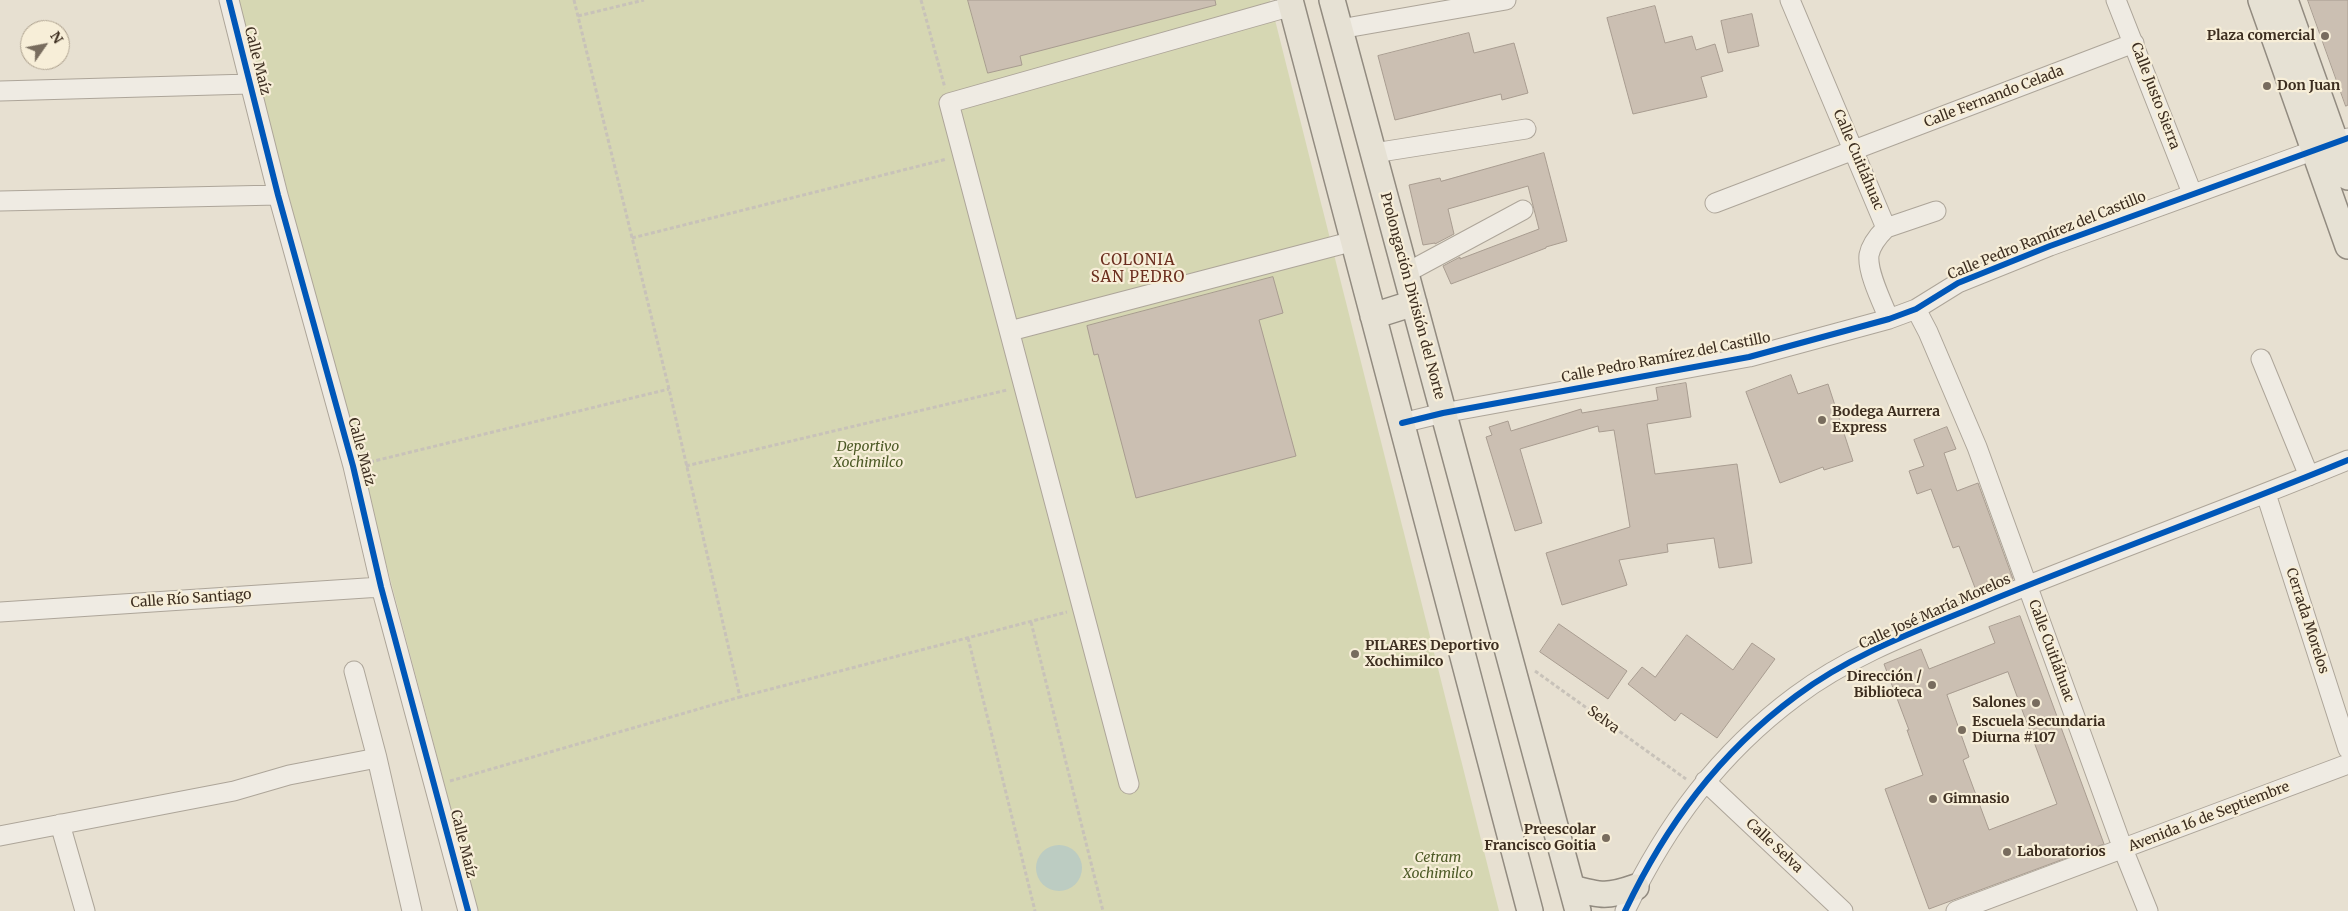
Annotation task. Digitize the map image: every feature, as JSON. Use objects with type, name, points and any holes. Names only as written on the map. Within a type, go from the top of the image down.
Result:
[{"type":"main road","name":"Prolongación División del Norte","points":[[1332,0],[1575,900]]},
{"type":"main road","points":[[2260,0],[2348,177]]},
{"type":"main road","points":[[2285,0],[2332,144],[2348,246]]},
{"type":"main road","points":[[1291,3],[1530,911]]},
{"type":"main road","points":[[1373,316],[1414,304]]},
{"type":"main road","points":[[1575,900],[1590,894],[1613,895],[1636,887]]},
{"type":"street","name":"Calle Maíz","points":[[229,0],[278,195],[353,466],[381,587],[436,786],[464,910]]},
{"type":"street","points":[[1340,29],[1506,0]]},
{"type":"street","name":"Calle Cuitláhuac","points":[[1790,0],[1886,228],[1875,240],[1869,255],[1872,275],[1888,319]]},
{"type":"street","name":"Calle Justo Sierra","points":[[2116,0],[2192,193]]},
{"type":"street","points":[[1129,784],[949,103],[1291,3]]},
{"type":"street","name":"Calle Fernando Celada","points":[[1715,203],[2134,43]]},
{"type":"street","points":[[0,91],[250,84]]},
{"type":"street","points":[[1374,153],[1526,129]]},
{"type":"street","name":"Calle Pedro Ramírez del Castillo","points":[[1402,423],[1443,412],[1749,357],[1888,319],[1916,309],[1958,283],[2050,246],[2192,193],[2332,144]]},
{"type":"street","points":[[0,201],[278,195]]},
{"type":"street","points":[[1406,273],[1523,210]]},
{"type":"street","points":[[1886,228],[1936,211]]},
{"type":"street","points":[[1010,331],[1354,241]]},
{"type":"street","name":"Calle Cuitláhuac","points":[[1916,309],[1977,447],[2123,849],[2148,911]]},
{"type":"street","points":[[2261,359],[2309,476]]},
{"type":"street","name":"Calle José María Morelos","points":[[1625,911],[1636,887],[1677,817],[1702,785],[1733,750],[1797,695],[1883,645],[2027,585],[2266,494],[2348,460]]},
{"type":"street","name":"Cerrada Morelos","points":[[2266,494],[2348,748]]},
{"type":"street","name":"Calle Río Santiago","points":[[0,612],[381,587]]},
{"type":"street","points":[[354,671],[377,758],[412,911]]},
{"type":"street","points":[[0,836],[234,791],[289,775],[377,758]]},
{"type":"street","name":"Avenida 16 de Septiembre","points":[[1956,911],[2348,764]]},
{"type":"street","name":"Calle Selva","points":[[1702,785],[1843,911]]},
{"type":"street","points":[[60,824],[85,911]]},
{"type":"path","points":[[574,0],[669,389],[740,697]]},
{"type":"path","points":[[578,16],[644,0]]},
{"type":"path","points":[[921,0],[949,103]]},
{"type":"path","points":[[632,238],[963,156]]},
{"type":"path","points":[[686,466],[1024,386]]},
{"type":"path","points":[[353,466],[669,389]]},
{"type":"path","points":[[436,786],[740,697],[1083,608]]},
{"type":"path","points":[[1031,622],[1103,911]]},
{"type":"path","points":[[968,638],[1035,911]]},
{"type":"green space","name":"Deportivo Xochimilco","points":[[237,0],[1270,0],[1499,911],[478,911]]},
{"type":"shaded area","points":[[1059,845],[1072,849],[1078,855],[1082,868],[1078,881],[1072,887],[1059,891],[1046,887],[1040,881],[1036,868],[1040,855],[1046,849]]},
{"type":"building","points":[[968,0],[1215,0],[1216,5],[1020,56],[1022,65],[988,73]]},
{"type":"building","points":[[2308,0],[2348,0],[2348,105],[2346,106]]},
{"type":"building","points":[[1655,6],[1665,43],[1692,36],[1696,50],[1715,44],[1723,71],[1701,77],[1707,97],[1633,114],[1607,18]]},
{"type":"building","points":[[1752,14],[1759,46],[1728,53],[1721,21]]},
{"type":"building","points":[[1469,33],[1474,53],[1514,43],[1528,93],[1502,100],[1501,94],[1395,120],[1378,56]]},
{"type":"building","points":[[1544,153],[1567,241],[1546,247],[1451,284],[1443,266],[1460,257],[1460,259],[1539,229],[1528,186],[1448,209],[1454,234],[1435,244],[1423,245],[1409,185],[1440,178],[1441,181]]},
{"type":"building","points":[[1273,277],[1283,313],[1259,320],[1296,456],[1136,498],[1098,354],[1094,355],[1087,326]]},
{"type":"building","points":[[1791,375],[1798,394],[1828,384],[1853,461],[1824,470],[1823,467],[1780,483],[1746,392]]},
{"type":"building","points":[[1686,383],[1691,417],[1647,424],[1655,474],[1737,464],[1752,563],[1719,568],[1714,538],[1667,544],[1668,552],[1619,560],[1627,585],[1562,605],[1546,553],[1630,527],[1614,430],[1599,432],[1598,426],[1520,449],[1542,523],[1515,531],[1486,437],[1492,435],[1489,427],[1508,421],[1511,431],[1581,409],[1582,413],[1658,400],[1656,388]]},
{"type":"building","points":[[1947,427],[1956,449],[1944,453],[1957,491],[1978,483],[2013,579],[1977,593],[1959,546],[1953,548],[1931,489],[1917,494],[1909,471],[1924,466],[1914,440]]},
{"type":"building","name":"Escuela Secundaria Diurna #107","points":[[2020,616],[2104,844],[1929,909],[1885,789],[1923,775],[1907,730],[1909,730],[1884,664],[1921,649],[1929,669],[1995,643],[1989,627]],"holes":[[[2008,672],[2057,804],[1989,830],[1963,760],[1969,757],[1947,695]]]},
{"type":"building","points":[[1559,624],[1627,671],[1608,699],[1540,652]]},
{"type":"building","points":[[1687,635],[1733,670],[1752,643],[1775,659],[1717,738],[1681,713],[1675,721],[1628,684],[1642,667],[1655,677]]},
{"type":"cycle path","points":[[229,0],[278,195],[353,466],[381,587],[468,911]]},
{"type":"cycle path","points":[[1402,423],[1443,413],[1749,357],[1889,319],[1916,309],[1958,283],[2050,246],[2348,138]]},
{"type":"cycle path","points":[[1625,911],[1658,849],[1677,820],[1719,766],[1768,718],[1817,681],[1863,655],[1934,623],[2348,460]]},
{"type":"place","name":"Plaza comercial","points":[[2325,36]]},
{"type":"place","name":"Don Juan","points":[[2267,86]]},
{"type":"place","name":"Bodega Aurrera Express","points":[[1822,420]]},
{"type":"place","name":"PILARES Deportivo Xochimilco","points":[[1355,654]]},
{"type":"place","name":"Dirección / Biblioteca","points":[[1932,685]]},
{"type":"place","name":"Salones","points":[[2036,703]]},
{"type":"place","name":"Escuela Secundaria Diurna #107","points":[[1962,730]]},
{"type":"place","name":"Gimnasio","points":[[1933,799]]},
{"type":"place","name":"Preescolar Francisco Goitia","points":[[1606,838]]},
{"type":"place","name":"Laboratorios","points":[[2007,852]]},
{"type":"district","name":"COLONIA SAN PEDRO","points":[[1138,270]]},
{"type":"park label","name":"Cetram Xochimilco","points":[[1438,866]]}]
